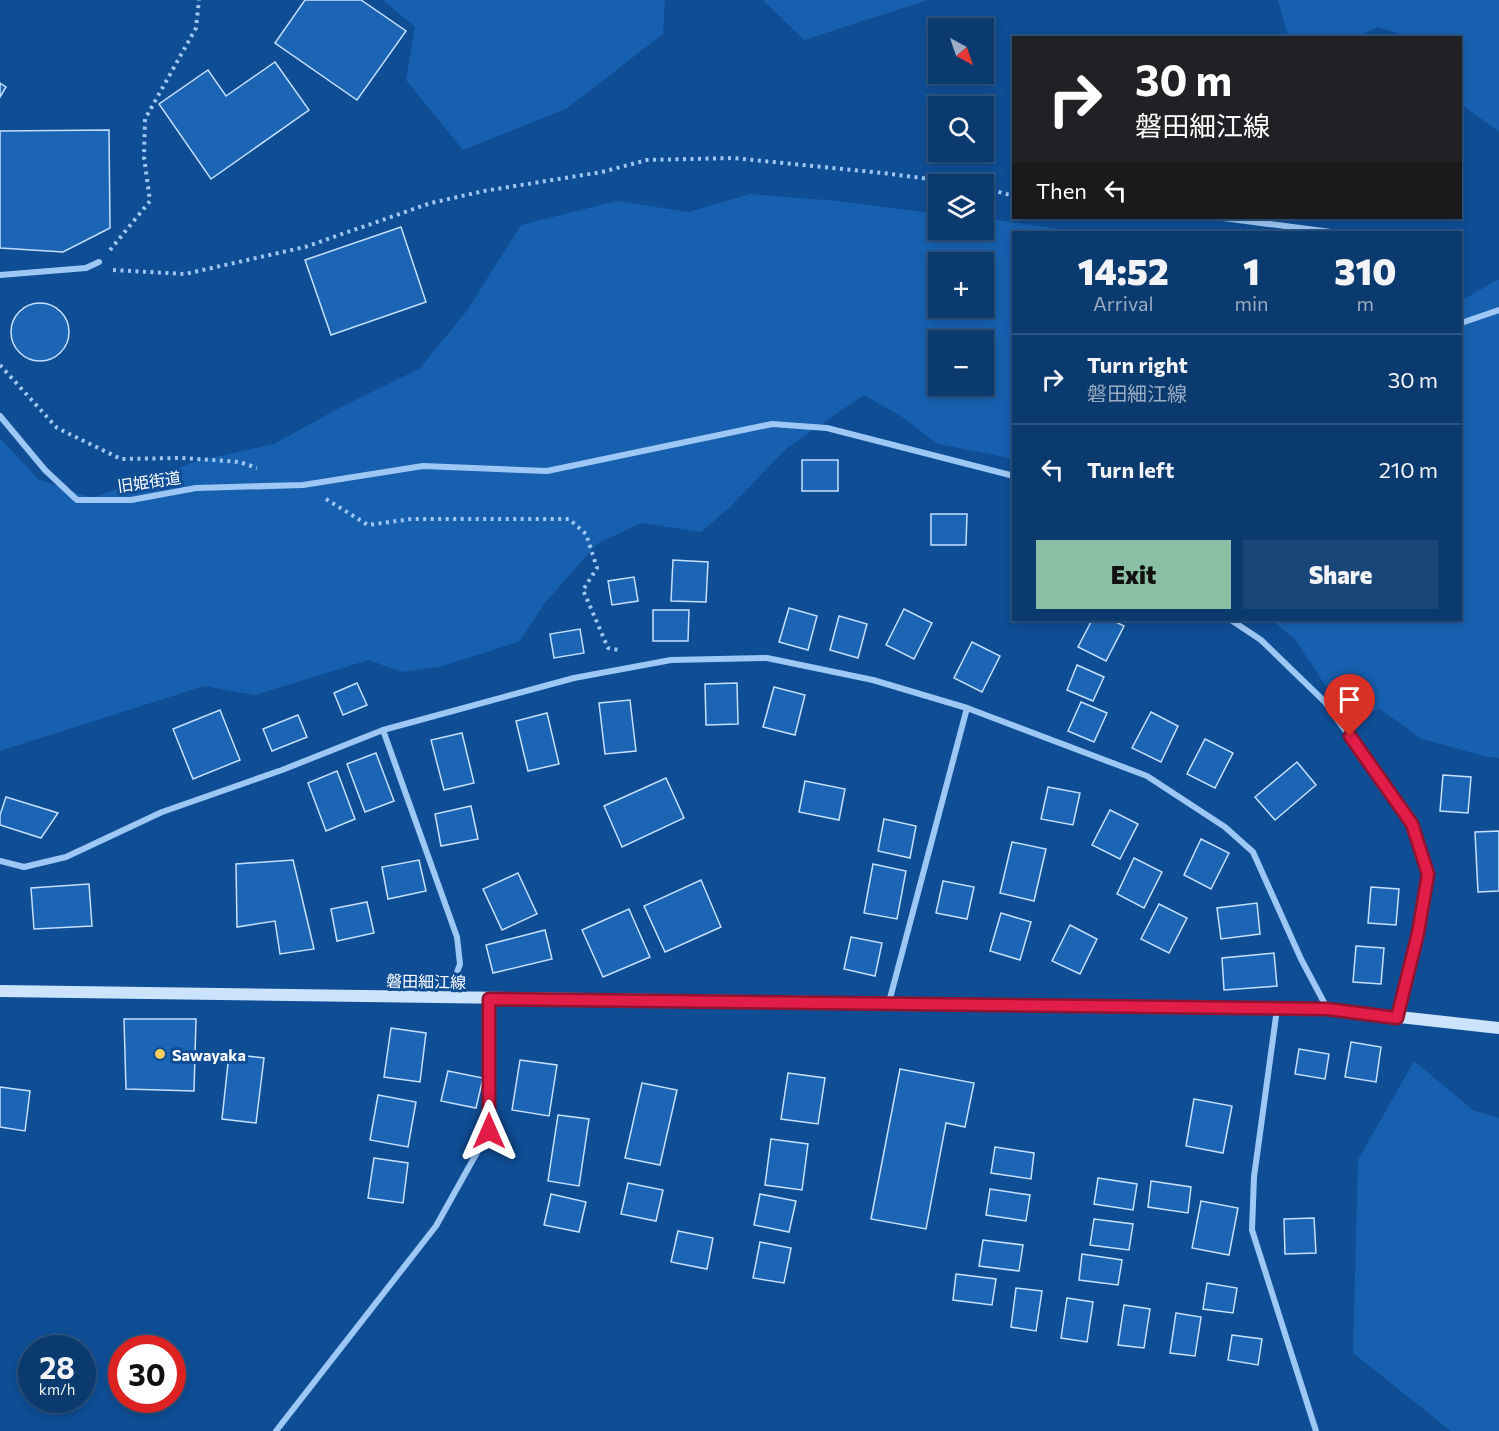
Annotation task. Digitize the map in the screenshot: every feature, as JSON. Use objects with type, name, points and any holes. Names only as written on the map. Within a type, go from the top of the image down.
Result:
[{"type":"main road","name":"磐田細江線","points":[[0,991],[1327,1009],[1499,1028]]},
{"type":"street","points":[[1231,219],[1323,231]]},
{"type":"street","points":[[0,276],[86,268],[99,262]]},
{"type":"street","points":[[1462,323],[1499,310]]},
{"type":"street","name":"旧姫街道","points":[[0,416],[45,470],[77,500],[131,500],[196,488],[303,485]]},
{"type":"street","points":[[303,485],[423,466],[548,471],[772,424],[827,428],[1012,475]]},
{"type":"street","points":[[1233,621],[1261,640],[1325,702],[1412,824],[1428,874],[1418,933],[1397,1018]]},
{"type":"street","points":[[0,861],[24,867],[66,857],[162,812],[282,770],[383,730],[574,678],[671,660],[767,658],[873,680],[967,708],[1147,776],[1225,827],[1253,852],[1301,959],[1327,1009]]},
{"type":"street","points":[[889,1002],[967,708]]},
{"type":"street","points":[[383,730],[457,937],[460,964],[448,998]]},
{"type":"street","points":[[276,1431],[436,1226],[489,1131],[489,999]]},
{"type":"street","points":[[1278,1008],[1254,1177],[1252,1230],[1316,1431]]},
{"type":"path","points":[[199,0],[196,28],[145,119],[144,157],[150,201],[99,262],[112,270],[184,274],[305,247],[431,203],[484,191],[602,172],[647,160],[734,158],[928,179]]},
{"type":"path","points":[[994,191],[1012,195]]},
{"type":"path","points":[[0,365],[57,428],[121,459],[205,459],[240,462],[261,470]]},
{"type":"path","points":[[303,485],[368,525],[411,519],[569,519],[586,534],[597,568],[583,590],[608,648],[629,652]]},
{"type":"shaded area","points":[[383,0],[665,0],[663,34],[566,109],[463,150],[406,80],[415,27]]},
{"type":"shaded area","points":[[763,0],[928,0],[804,40]]},
{"type":"shaded area","points":[[1278,0],[1499,0],[1499,132],[1462,105],[1462,36],[1407,36],[1378,27],[1359,36],[1288,36]]},
{"type":"shaded area","points":[[750,194],[838,201],[928,213],[928,240],[994,240],[994,219],[1073,231],[1012,231],[1012,459],[938,444],[902,417],[864,395],[787,448],[729,508],[701,532],[641,523],[597,544],[544,604],[520,641],[439,667],[401,672],[369,660],[255,695],[204,686],[0,751],[0,438],[38,479],[92,498],[197,461],[274,444],[341,407],[419,369],[466,312],[521,225],[617,201],[689,212]]},
{"type":"shaded area","points":[[1499,279],[1499,758],[1422,739],[1380,709],[1347,718],[1294,638],[1272,621],[1462,621],[1462,298]]},
{"type":"shaded area","points":[[1414,1061],[1473,1110],[1499,1118],[1499,1431],[1451,1431],[1353,1353],[1358,1160]]},
{"type":"building","points":[[305,0],[361,0],[406,31],[357,100],[275,43]]},
{"type":"building","points":[[275,62],[309,110],[211,179],[159,104],[208,70],[226,96]]},
{"type":"building","points":[[0,83],[6,87],[0,97]]},
{"type":"building","points":[[109,130],[110,228],[63,252],[0,248],[0,131]]},
{"type":"building","points":[[401,227],[426,302],[331,335],[305,260]]},
{"type":"building","points":[[40,303],[51,305],[64,316],[69,332],[67,343],[56,356],[40,361],[29,359],[16,348],[11,332],[13,321],[24,308]]},
{"type":"building","points":[[802,460],[838,460],[838,491],[802,491]]},
{"type":"building","points":[[931,514],[967,514],[966,545],[931,545]]},
{"type":"building","points":[[673,560],[708,562],[706,602],[671,601]]},
{"type":"building","points":[[634,577],[638,601],[612,605],[608,581]]},
{"type":"building","points":[[789,608],[817,616],[808,650],[779,642]]},
{"type":"building","points":[[904,609],[932,623],[914,659],[886,645]]},
{"type":"building","points":[[653,610],[689,610],[688,641],[653,641]]},
{"type":"building","points":[[839,616],[867,624],[858,658],[830,650]]},
{"type":"building","points":[[1091,621],[1114,621],[1124,626],[1106,661],[1078,647]]},
{"type":"building","points":[[580,629],[584,653],[554,658],[550,634]]},
{"type":"building","points":[[972,642],[1000,656],[982,692],[954,678]]},
{"type":"building","points":[[1077,665],[1104,677],[1093,701],[1067,690]]},
{"type":"building","points":[[357,683],[367,705],[343,715],[334,693]]},
{"type":"building","points":[[737,683],[738,724],[706,725],[705,684]]},
{"type":"building","points":[[774,687],[805,695],[795,735],[763,727]]},
{"type":"building","points":[[630,700],[636,751],[605,754],[599,703]]},
{"type":"building","points":[[1081,702],[1107,713],[1094,742],[1068,731]]},
{"type":"building","points":[[220,710],[240,760],[193,779],[173,729]]},
{"type":"building","points":[[1151,712],[1178,726],[1161,762],[1132,748]]},
{"type":"building","points":[[547,713],[559,764],[528,771],[516,721]]},
{"type":"building","points":[[298,715],[307,737],[272,751],[263,729]]},
{"type":"building","points":[[462,733],[474,783],[444,790],[431,740]]},
{"type":"building","points":[[1205,739],[1233,753],[1215,788],[1187,774]]},
{"type":"building","points":[[376,753],[394,801],[365,812],[347,764]]},
{"type":"building","points":[[1297,762],[1316,785],[1275,820],[1255,797]]},
{"type":"building","points":[[337,771],[355,819],[326,831],[308,783]]},
{"type":"building","points":[[1443,775],[1471,777],[1468,813],[1440,811]]},
{"type":"building","points":[[666,778],[684,818],[622,847],[604,806]]},
{"type":"building","points":[[805,781],[845,789],[839,820],[799,812]]},
{"type":"building","points":[[1048,787],[1080,793],[1073,825],[1041,819]]},
{"type":"building","points":[[6,797],[58,813],[41,838],[0,825],[0,815]]},
{"type":"building","points":[[471,806],[478,839],[441,846],[435,814]]},
{"type":"building","points":[[1110,810],[1138,824],[1120,859],[1092,845]]},
{"type":"building","points":[[884,819],[916,826],[910,858],[878,851]]},
{"type":"building","points":[[1499,831],[1499,891],[1478,892],[1475,832]]},
{"type":"building","points":[[1201,839],[1229,853],[1211,889],[1184,875]]},
{"type":"building","points":[[1012,842],[1046,849],[1034,901],[1000,893]]},
{"type":"building","points":[[1134,858],[1162,872],[1144,908],[1117,894]]},
{"type":"building","points":[[293,860],[314,949],[280,954],[275,921],[237,927],[236,864]]},
{"type":"building","points":[[419,860],[426,891],[388,899],[382,867]]},
{"type":"building","points":[[873,864],[906,871],[897,919],[864,913]]},
{"type":"building","points":[[518,873],[537,914],[502,930],[483,889]]},
{"type":"building","points":[[701,880],[721,927],[665,952],[644,906]]},
{"type":"building","points":[[943,881],[974,887],[967,919],[936,913]]},
{"type":"building","points":[[89,884],[92,926],[34,929],[31,888]]},
{"type":"building","points":[[1371,887],[1399,889],[1396,925],[1368,923]]},
{"type":"building","points":[[367,902],[374,933],[337,941],[331,909]]},
{"type":"building","points":[[1257,903],[1260,934],[1221,939],[1217,908]]},
{"type":"building","points":[[1159,904],[1187,918],[1169,953],[1141,939]]},
{"type":"building","points":[[629,909],[650,957],[603,977],[582,930]]},
{"type":"building","points":[[1001,913],[1031,922],[1020,960],[990,951]]},
{"type":"building","points":[[1070,925],[1097,939],[1080,974],[1052,961]]},
{"type":"building","points":[[545,930],[552,959],[493,973],[486,945]]},
{"type":"building","points":[[851,937],[882,943],[875,976],[844,969]]},
{"type":"building","points":[[1356,946],[1384,948],[1381,984],[1353,982]]},
{"type":"building","points":[[1274,953],[1277,986],[1224,990],[1222,958]]},
{"type":"building","name":"Sawayaka","points":[[124,1019],[196,1019],[194,1091],[126,1089]]},
{"type":"building","points":[[391,1028],[426,1033],[420,1082],[384,1077]]},
{"type":"building","points":[[1351,1042],[1381,1047],[1376,1082],[1345,1077]]},
{"type":"building","points":[[1299,1049],[1329,1054],[1325,1079],[1295,1074]]},
{"type":"building","points":[[229,1054],[264,1058],[256,1123],[222,1119]]},
{"type":"building","points":[[520,1060],[557,1065],[549,1116],[512,1110]]},
{"type":"building","points":[[900,1069],[974,1083],[965,1127],[946,1123],[926,1229],[871,1219]]},
{"type":"building","points":[[448,1071],[483,1078],[476,1108],[441,1101]]},
{"type":"building","points":[[788,1073],[825,1078],[818,1124],[781,1119]]},
{"type":"building","points":[[642,1083],[677,1090],[660,1165],[625,1158]]},
{"type":"building","points":[[0,1087],[30,1091],[25,1131],[0,1127]]},
{"type":"building","points":[[378,1095],[416,1102],[408,1147],[370,1140]]},
{"type":"building","points":[[1194,1099],[1232,1106],[1223,1153],[1186,1146]]},
{"type":"building","points":[[558,1115],[589,1119],[579,1186],[548,1181]]},
{"type":"building","points":[[771,1139],[808,1144],[802,1190],[765,1185]]},
{"type":"building","points":[[995,1147],[1034,1153],[1031,1179],[991,1173]]},
{"type":"building","points":[[374,1158],[408,1163],[403,1203],[368,1198]]},
{"type":"building","points":[[1098,1178],[1137,1184],[1133,1210],[1094,1204]]},
{"type":"building","points":[[1151,1181],[1191,1187],[1188,1213],[1148,1207]]},
{"type":"building","points":[[628,1183],[663,1190],[656,1221],[621,1214]]},
{"type":"building","points":[[990,1189],[1030,1195],[1026,1221],[986,1215]]},
{"type":"building","points":[[551,1194],[586,1202],[579,1232],[544,1225]]},
{"type":"building","points":[[760,1194],[796,1201],[789,1232],[754,1225]]},
{"type":"building","points":[[1201,1201],[1238,1208],[1229,1255],[1192,1248]]},
{"type":"building","points":[[1314,1218],[1316,1253],[1285,1254],[1284,1219]]},
{"type":"building","points":[[1094,1219],[1133,1224],[1129,1250],[1090,1245]]},
{"type":"building","points":[[678,1231],[713,1238],[707,1269],[671,1262]]},
{"type":"building","points":[[983,1240],[1023,1245],[1019,1271],[979,1266]]},
{"type":"building","points":[[760,1242],[791,1248],[784,1283],[753,1278]]},
{"type":"building","points":[[1082,1254],[1122,1260],[1118,1285],[1079,1280]]},
{"type":"building","points":[[956,1274],[996,1279],[992,1305],[953,1300]]},
{"type":"building","points":[[1207,1283],[1237,1288],[1233,1313],[1203,1309]]},
{"type":"building","points":[[1016,1288],[1042,1291],[1036,1331],[1011,1327]]},
{"type":"building","points":[[1067,1298],[1093,1302],[1087,1342],[1061,1338]]},
{"type":"building","points":[[1124,1305],[1150,1309],[1144,1348],[1118,1345]]},
{"type":"building","points":[[1176,1313],[1201,1317],[1195,1356],[1170,1353]]},
{"type":"building","points":[[1232,1335],[1262,1339],[1258,1365],[1228,1360]]},
{"type":"place","name":"Sawayaka","points":[[160,1054]]},
{"type":"route","points":[[489,1131],[489,999],[1327,1009],[1397,1018],[1418,933],[1428,874],[1412,824],[1350,736]]}]
